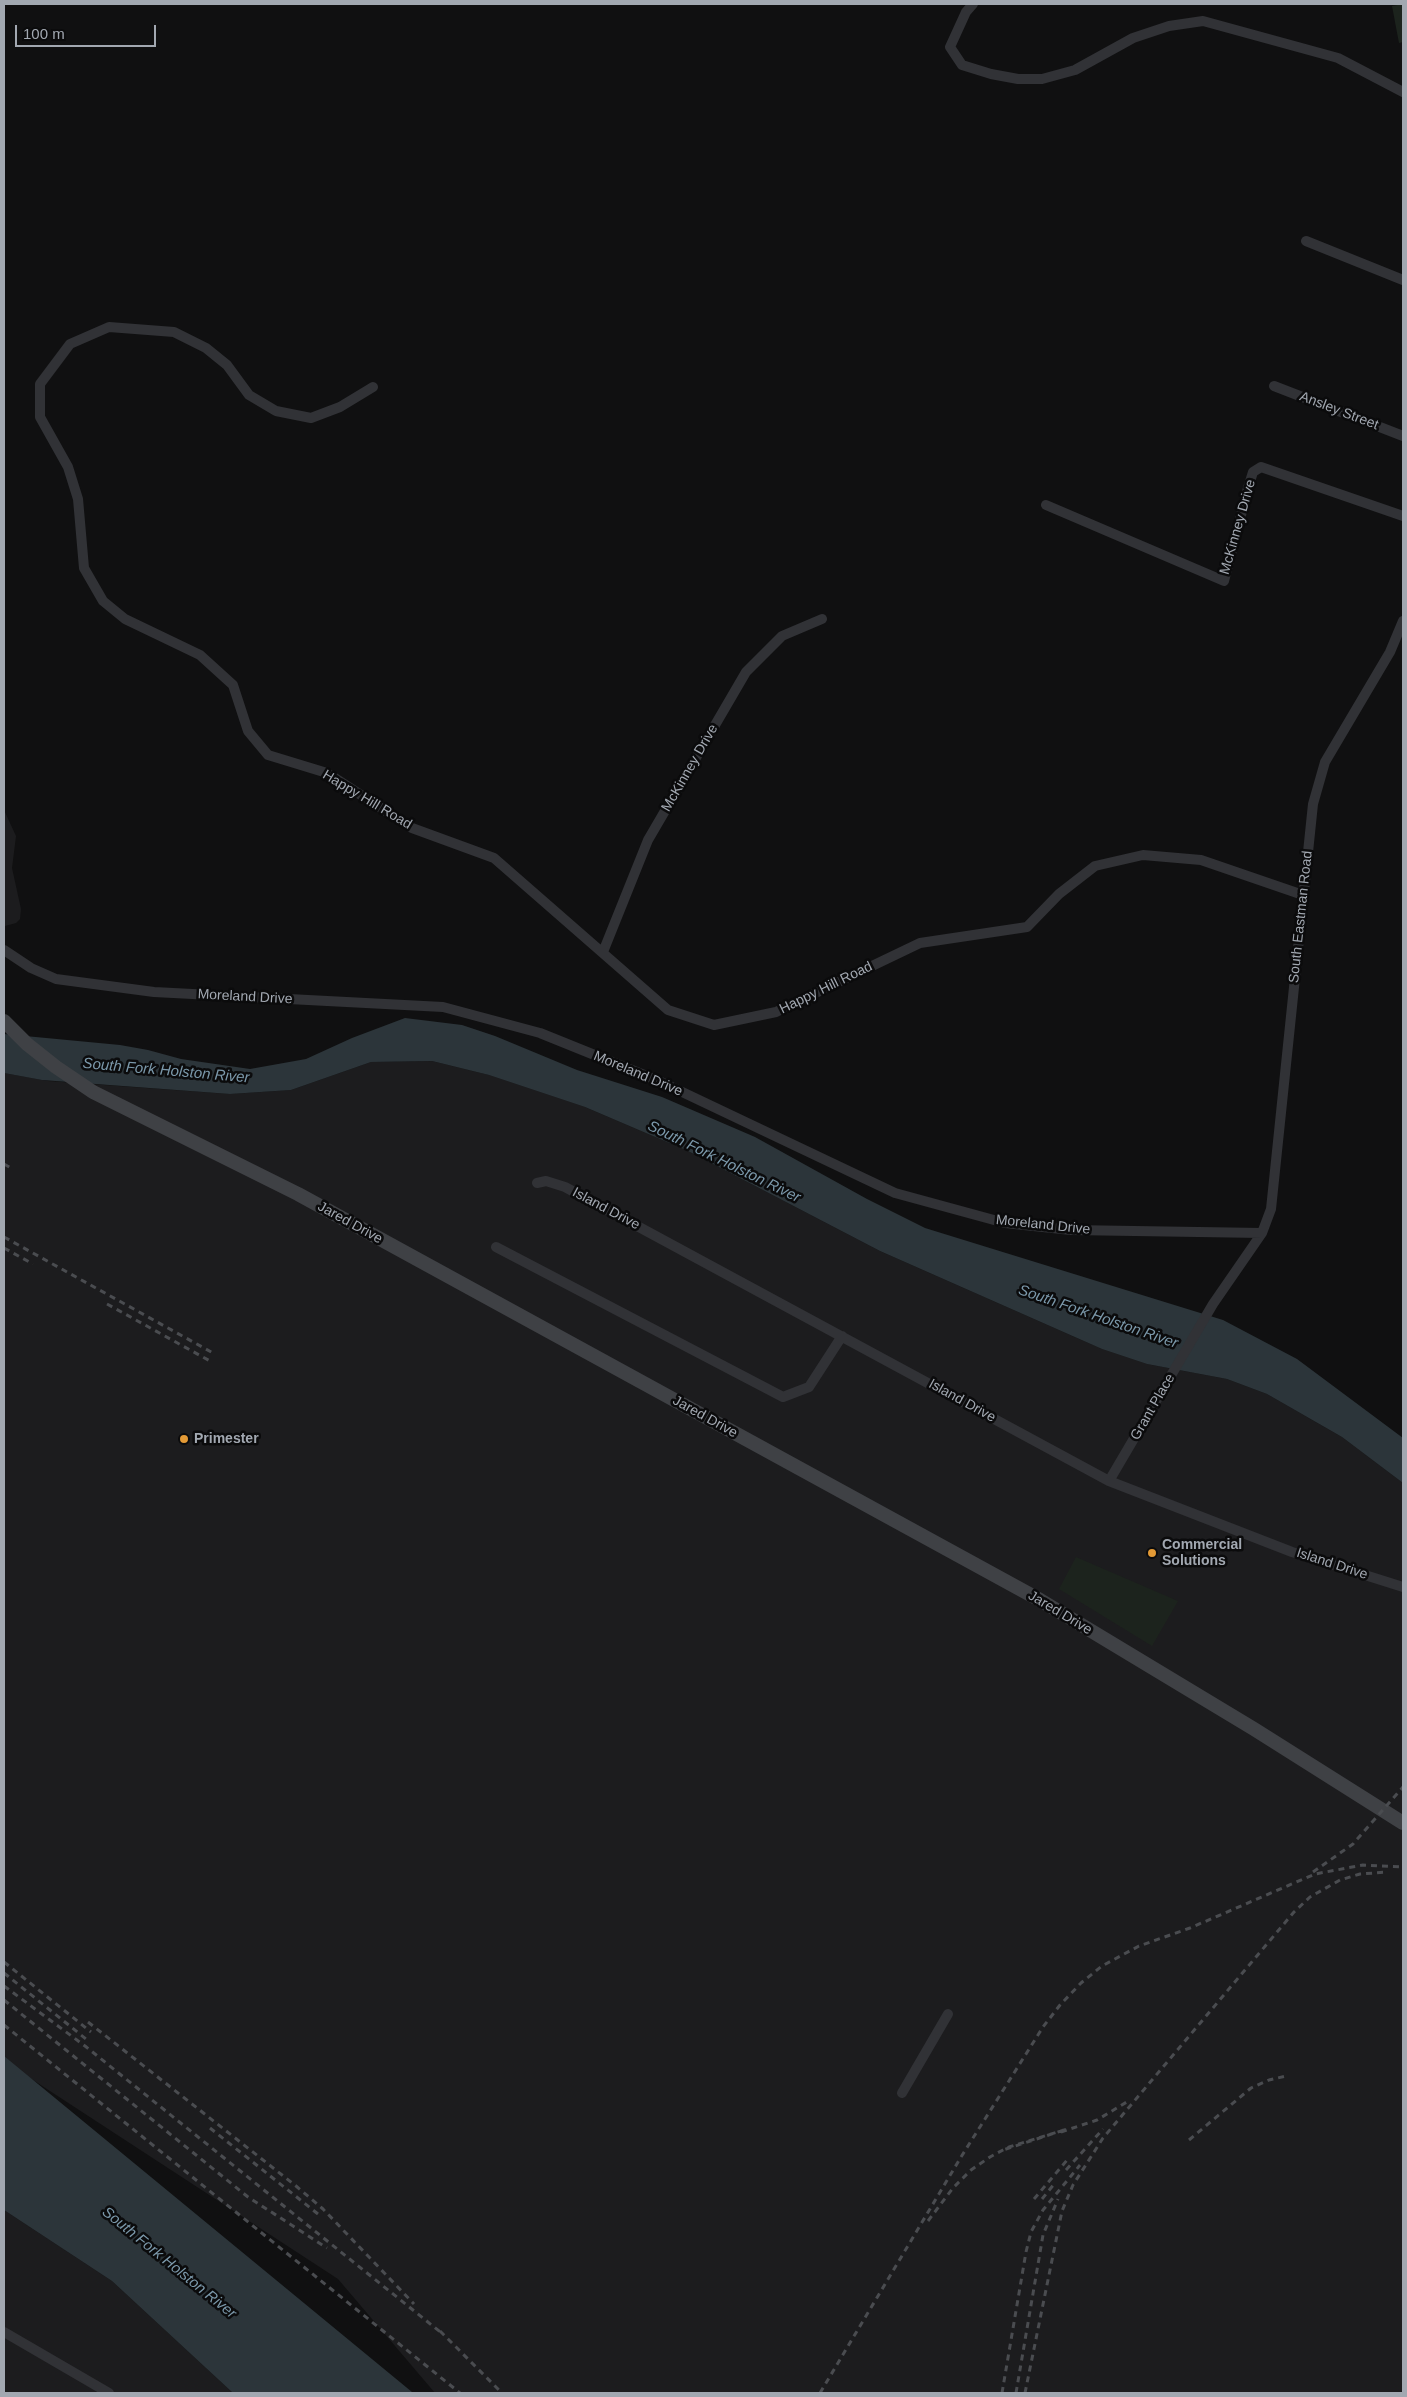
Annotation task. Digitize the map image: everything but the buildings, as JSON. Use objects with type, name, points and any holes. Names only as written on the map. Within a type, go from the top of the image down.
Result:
[{"type":"main road","name":"Jared Drive","points":[[4,1021],[27,1044],[56,1067],[93,1092],[298,1194],[1040,1600],[1254,1729],[1403,1823]]},
{"type":"street","points":[[973,4],[966,12],[950,47],[962,64],[991,74],[1018,79],[1042,79],[1075,70],[1132,38],[1169,26],[1203,21],[1338,58],[1403,92]]},
{"type":"street","points":[[1306,241],[1403,280]]},
{"type":"street","name":"Happy Hill Road","points":[[373,388],[340,407],[311,418],[276,411],[249,395],[227,365],[206,348],[174,332],[109,327],[70,344],[40,384],[40,417],[68,467],[78,498],[84,568],[103,601],[125,619],[200,655],[234,685],[248,731],[268,755],[327,773],[412,828],[494,858],[668,1010],[714,1025],[776,1012],[920,943],[1027,927],[1059,894],[1095,866],[1143,855],[1201,860],[1304,895]]},
{"type":"street","name":"Ansley Street","points":[[1274,386],[1403,436]]},
{"type":"street","name":"McKinney Drive","points":[[1046,505],[1224,581],[1253,472],[1261,466],[1403,516]]},
{"type":"street","name":"McKinney Drive","points":[[603,952],[648,840],[746,672],[782,636],[822,619]]},
{"type":"street","name":"South Eastman Road","points":[[1262,1233],[1271,1209],[1313,804],[1325,762],[1390,652],[1403,621]]},
{"type":"street","name":"Moreland Drive","points":[[4,950],[31,968],[56,979],[154,992],[443,1007],[540,1033],[659,1081],[895,1193],[1005,1224],[1071,1230],[1262,1233]]},
{"type":"street","name":"Island Drive","points":[[537,1183],[554,1182],[565,1187],[1109,1481],[1292,1552],[1403,1587]]},
{"type":"street","name":"Grant Place","points":[[1109,1481],[1207,1315],[1262,1233]]},
{"type":"street","points":[[496,1247],[783,1397],[809,1387],[842,1336]]},
{"type":"street","points":[[902,2093],[948,2014]]},
{"type":"street","points":[[4,2332],[109,2393]]},
{"type":"shaded area","points":[[1403,4],[1403,42],[1399,43],[1392,6]]},
{"type":"shaded area","points":[[4,810],[16,836],[12,868],[21,909],[20,919],[16,923],[5,926]]},
{"type":"shaded area","points":[[432,1061],[489,1075],[585,1107],[688,1151],[880,1251],[1102,1349],[1147,1364],[1227,1379],[1267,1394],[1342,1437],[1403,1483],[1403,2393],[435,2393],[338,2279],[4,2061],[4,1073],[48,1081],[230,1094],[291,1090],[371,1062]]},
{"type":"shaded area","points":[[1076,1557],[1178,1601],[1152,1646],[1059,1589]]},
{"type":"shaded area","points":[[4,2210],[112,2281],[233,2393],[4,2393]]},
{"type":"water","name":"South Fork Holston River","points":[[405,1018],[462,1025],[495,1036],[577,1070],[662,1097],[755,1137],[867,1199],[925,1228],[1223,1320],[1297,1359],[1403,1438],[1403,1483],[1342,1437],[1267,1394],[1227,1379],[1147,1364],[1102,1349],[880,1251],[688,1151],[585,1107],[489,1075],[432,1061],[371,1062],[291,1090],[230,1094],[42,1080],[4,1073],[4,1034],[120,1045],[181,1059],[250,1069],[306,1059],[352,1038]]},
{"type":"water","name":"South Fork Holston River","points":[[4,2056],[414,2393],[233,2393],[112,2281],[4,2210]]},
{"type":"railway","points":[[4,1164],[11,1168]]},
{"type":"railway","points":[[4,1237],[213,1353]]},
{"type":"railway","points":[[4,1248],[33,1264]]},
{"type":"railway","points":[[107,1304],[210,1361]]},
{"type":"railway","points":[[1313,1872],[1353,1844],[1403,1787]]},
{"type":"railway","points":[[820,2393],[961,2157],[1043,2027],[1060,2005],[1081,1983],[1102,1966],[1139,1946],[1190,1928],[1315,1874],[1363,1865],[1403,1867]]},
{"type":"railway","points":[[1025,2393],[1062,2211],[1073,2185],[1103,2138],[1294,1912],[1310,1897],[1340,1880],[1360,1874],[1388,1872]]},
{"type":"railway","points":[[4,1962],[91,2032]]},
{"type":"railway","points":[[4,1973],[86,2039]]},
{"type":"railway","points":[[4,1986],[85,2046],[444,2335]]},
{"type":"railway","points":[[4,2000],[248,2197],[327,2248]]},
{"type":"railway","points":[[88,2022],[323,2209],[414,2304]]},
{"type":"railway","points":[[4,2025],[460,2393]]},
{"type":"railway","points":[[1189,2140],[1251,2088],[1269,2080],[1286,2076]]},
{"type":"railway","points":[[1061,2132],[1097,2120],[1130,2100]]},
{"type":"railway","points":[[210,2128],[318,2214]]},
{"type":"railway","points":[[928,2221],[953,2188],[971,2170],[990,2157],[1003,2150],[1009,2147],[1067,2129],[1003,2150]]},
{"type":"railway","points":[[1066,2170],[1103,2129]]},
{"type":"railway","points":[[1034,2199],[1068,2159]]},
{"type":"railway","points":[[1002,2393],[1031,2232],[1043,2210],[1080,2165]]},
{"type":"railway","points":[[1042,2199],[1055,2183]]},
{"type":"railway","points":[[1016,2393],[1043,2235],[1058,2199]]},
{"type":"railway","points":[[440,2331],[502,2393]]},
{"type":"place","name":"Primester","points":[[184,1439]]},
{"type":"place","name":"Commercial Solutions","points":[[1152,1553]]}]
